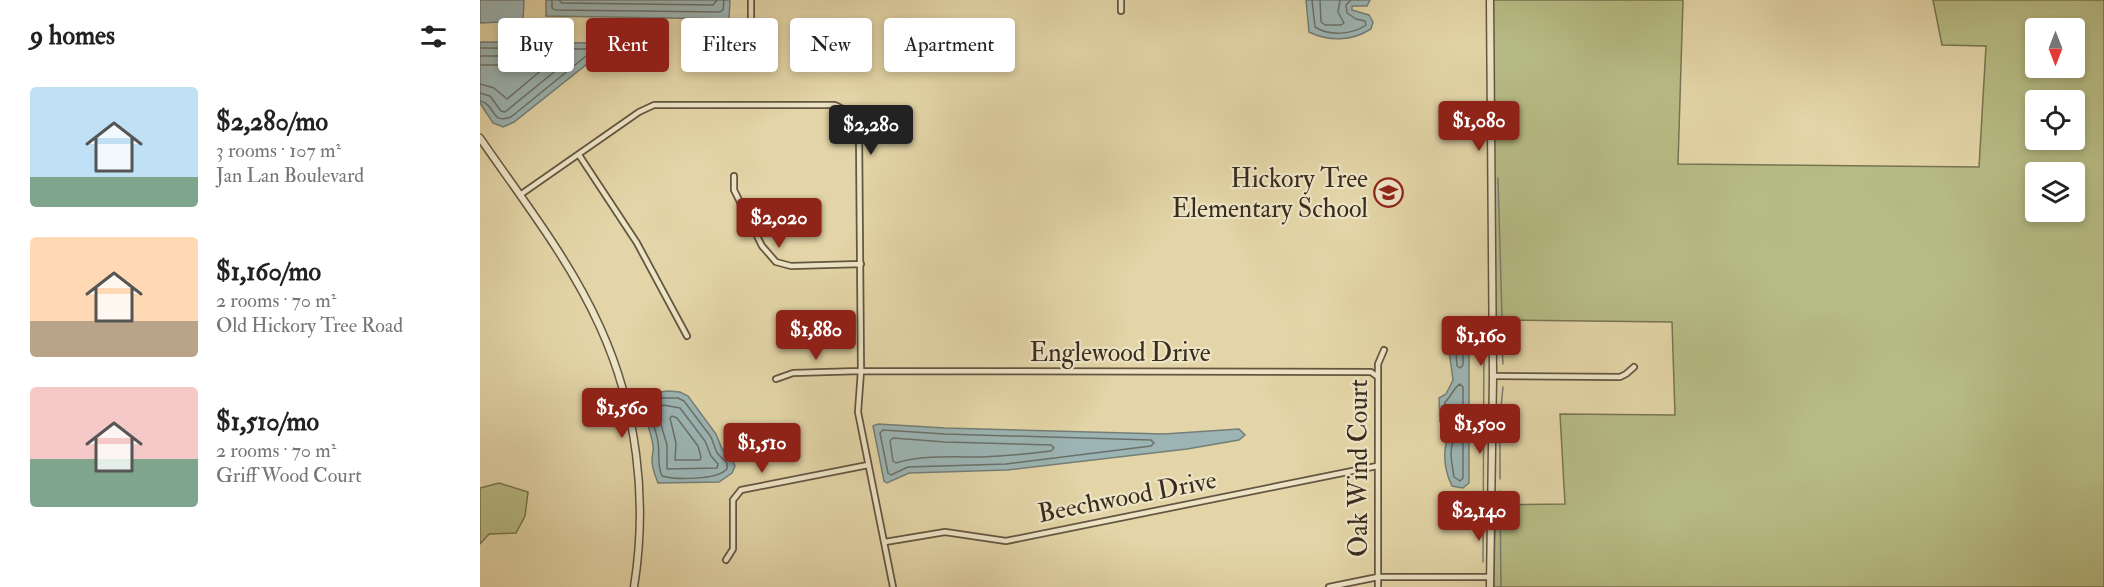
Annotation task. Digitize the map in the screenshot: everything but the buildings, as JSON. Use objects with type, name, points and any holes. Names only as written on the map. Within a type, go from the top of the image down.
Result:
[{"type":"street","points":[[752,0],[752,18]]},
{"type":"street","points":[[1121,0],[1121,11]]},
{"type":"street","points":[[1490,0],[1493,376],[1490,587]]},
{"type":"street","points":[[519,195],[639,112],[654,105],[835,105],[851,113],[860,132],[861,371],[858,412],[885,542],[890,586]]},
{"type":"street","points":[[480,138],[583,293],[612,354],[624,392],[633,435],[639,485],[639,544],[634,587]]},
{"type":"street","points":[[579,155],[638,243],[687,336]]},
{"type":"street","points":[[734,176],[734,190],[762,246],[776,262],[791,266],[861,264]]},
{"type":"street","name":"Oak Wind Court","points":[[1378,587],[1378,364],[1384,350]]},
{"type":"street","points":[[1493,376],[1620,377],[1634,367]]},
{"type":"street","name":"Englewood Drive","points":[[776,379],[793,373],[861,371],[1371,372],[1378,377]]},
{"type":"street","points":[[726,560],[733,549],[734,500],[741,490],[868,465]]},
{"type":"street","name":"Beechwood Drive","points":[[885,542],[945,532],[1006,541],[1377,466]]},
{"type":"street","points":[[1329,587],[1378,576],[1490,576]]},
{"type":"green space","points":[[1493,0],[1683,0],[1678,164],[1979,167],[1986,46],[1942,45],[1933,0],[2104,0],[2104,587],[1494,587],[1495,505],[1565,504],[1560,414],[1675,415],[1672,322],[1495,318]]},
{"type":"green space","points":[[499,483],[528,492],[525,516],[516,533],[489,534],[480,544],[480,488]]},
{"type":"water","points":[[480,0],[524,0],[523,18],[498,18],[498,22],[480,23]]},
{"type":"water","points":[[546,0],[730,0],[729,18],[546,16]]},
{"type":"water","points":[[1306,0],[1370,0],[1367,6],[1352,6],[1352,10],[1369,15],[1373,22],[1371,29],[1356,36],[1340,39],[1309,32]]},
{"type":"water","points":[[480,42],[498,42],[498,72],[574,72],[574,43],[586,43],[586,65],[514,122],[503,127],[493,123],[480,103]]},
{"type":"water","points":[[1458,330],[1469,344],[1469,483],[1463,488],[1452,486],[1447,473],[1445,447],[1448,428],[1440,422],[1439,398],[1446,394],[1453,380],[1447,336]]},
{"type":"water","points":[[669,391],[680,392],[688,396],[716,434],[722,449],[732,459],[735,466],[732,473],[719,482],[658,483],[652,460],[651,437],[644,411],[648,397]]},
{"type":"water","points":[[878,424],[1164,434],[1239,429],[1245,435],[1239,440],[1187,449],[1007,470],[909,473],[887,483],[884,481],[873,426]]},
{"type":"waterway","points":[[1498,178],[1502,317]]},
{"type":"waterway","points":[[1501,326],[1503,364]]},
{"type":"waterway","points":[[1483,562],[1484,328]]},
{"type":"waterway","points":[[1500,479],[1500,417],[1503,387]]},
{"type":"waterway","points":[[1500,491],[1501,587]]},
{"type":"place","name":"Hickory Tree Elementary School","points":[[1389,193]]}]
